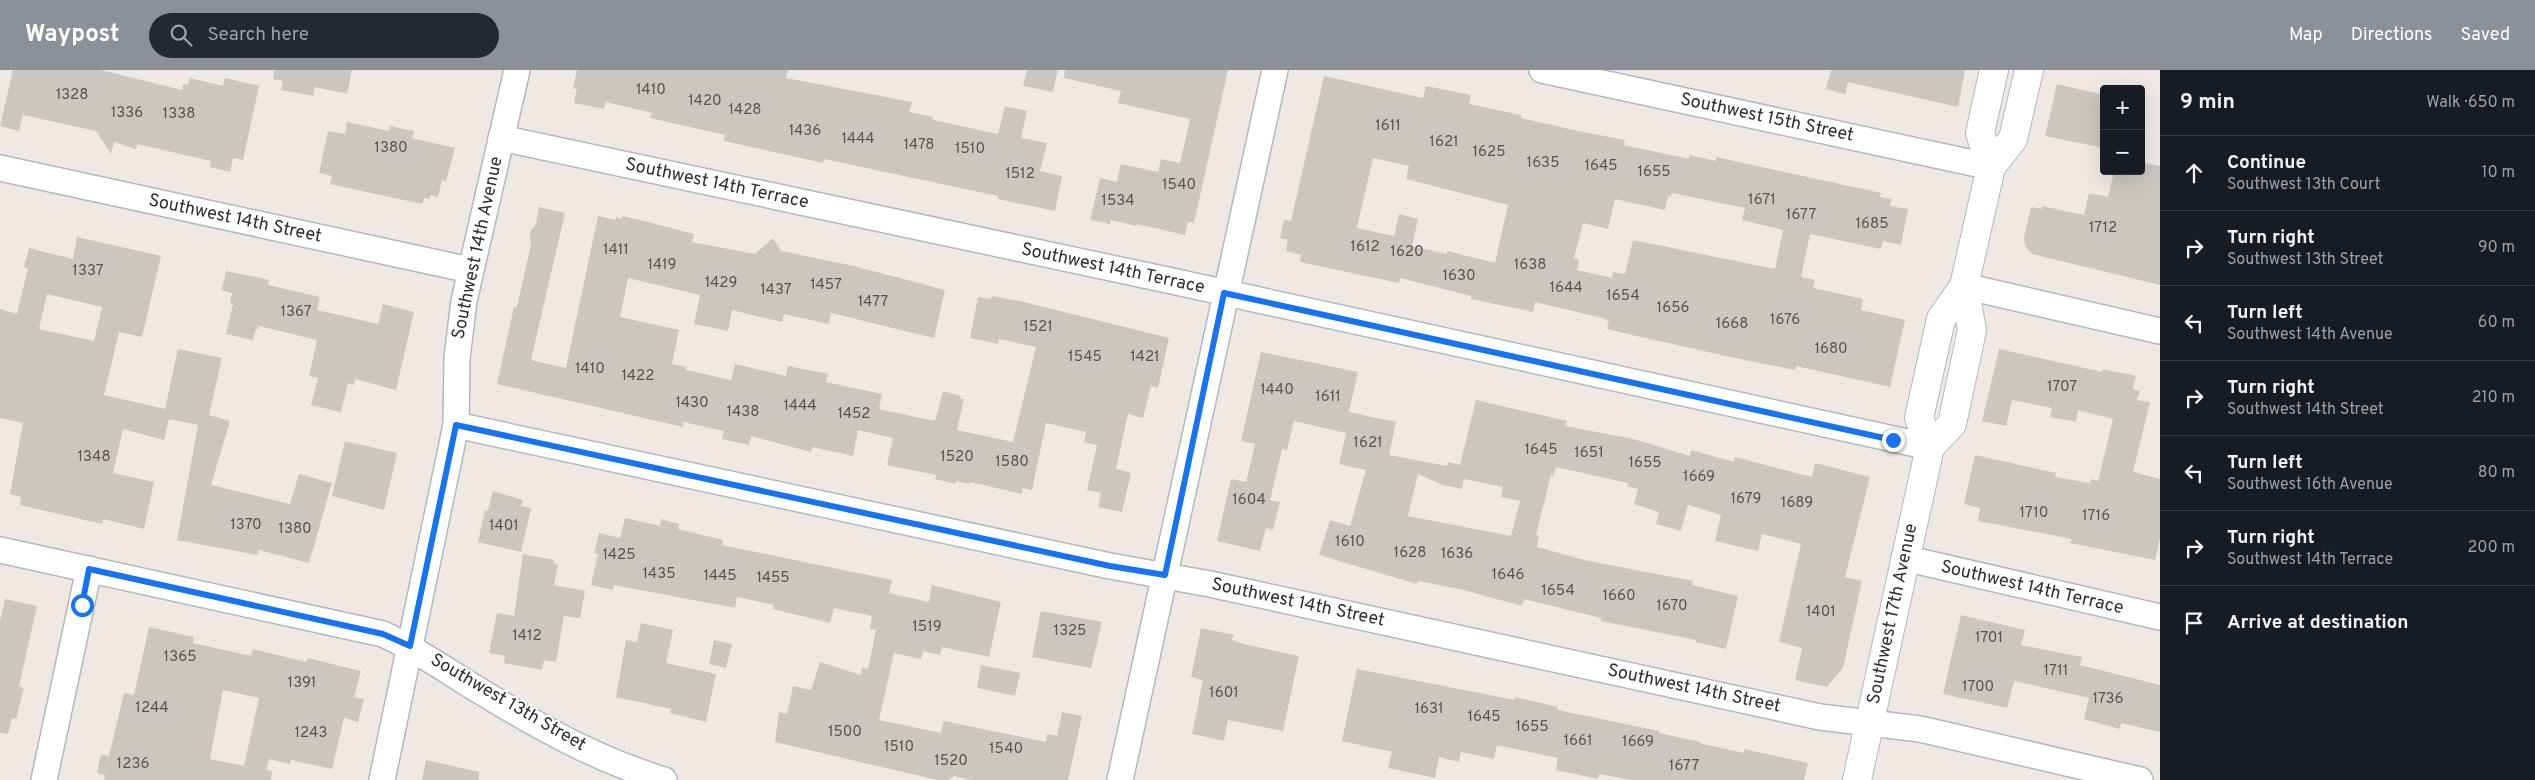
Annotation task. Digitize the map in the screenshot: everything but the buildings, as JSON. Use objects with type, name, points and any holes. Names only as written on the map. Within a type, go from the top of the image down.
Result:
[{"type":"main road","points":[[1991,167],[1980,133],[1994,70]]},
{"type":"main road","name":"Southwest 17th Avenue","points":[[1857,780],[1904,558],[1930,448],[1952,424],[1972,330],[1964,286],[1991,167],[2013,139],[2029,70]]},
{"type":"street","name":"Southwest 14th Avenue","points":[[382,780],[456,425],[459,333],[470,270],[518,70]]},
{"type":"street","points":[[1120,780],[1224,293],[1274,70]]},
{"type":"street","name":"Southwest 15th Street","points":[[1542,70],[1991,167]]},
{"type":"street","name":"Southwest 14th Terrace","points":[[501,138],[1224,293],[1930,448]]},
{"type":"street","name":"Southwest 14th Street","points":[[0,168],[470,270]]},
{"type":"street","points":[[1964,286],[2160,331]]},
{"type":"street","name":"Southwest 14th Street","points":[[456,425],[1101,564],[1165,575],[1820,717],[1920,729],[2140,780]]},
{"type":"street","name":"Southwest 13th Street","points":[[0,550],[383,634],[410,646],[496,701],[566,740],[619,764],[664,780]]},
{"type":"street","name":"Southwest 14th Terrace","points":[[1904,558],[2160,617]]},
{"type":"street","points":[[44,780],[89,569]]},
{"type":"route","points":[[82,605],[89,569],[383,634],[410,646],[456,425],[1110,566],[1165,575],[1224,293],[1893,440]]}]
